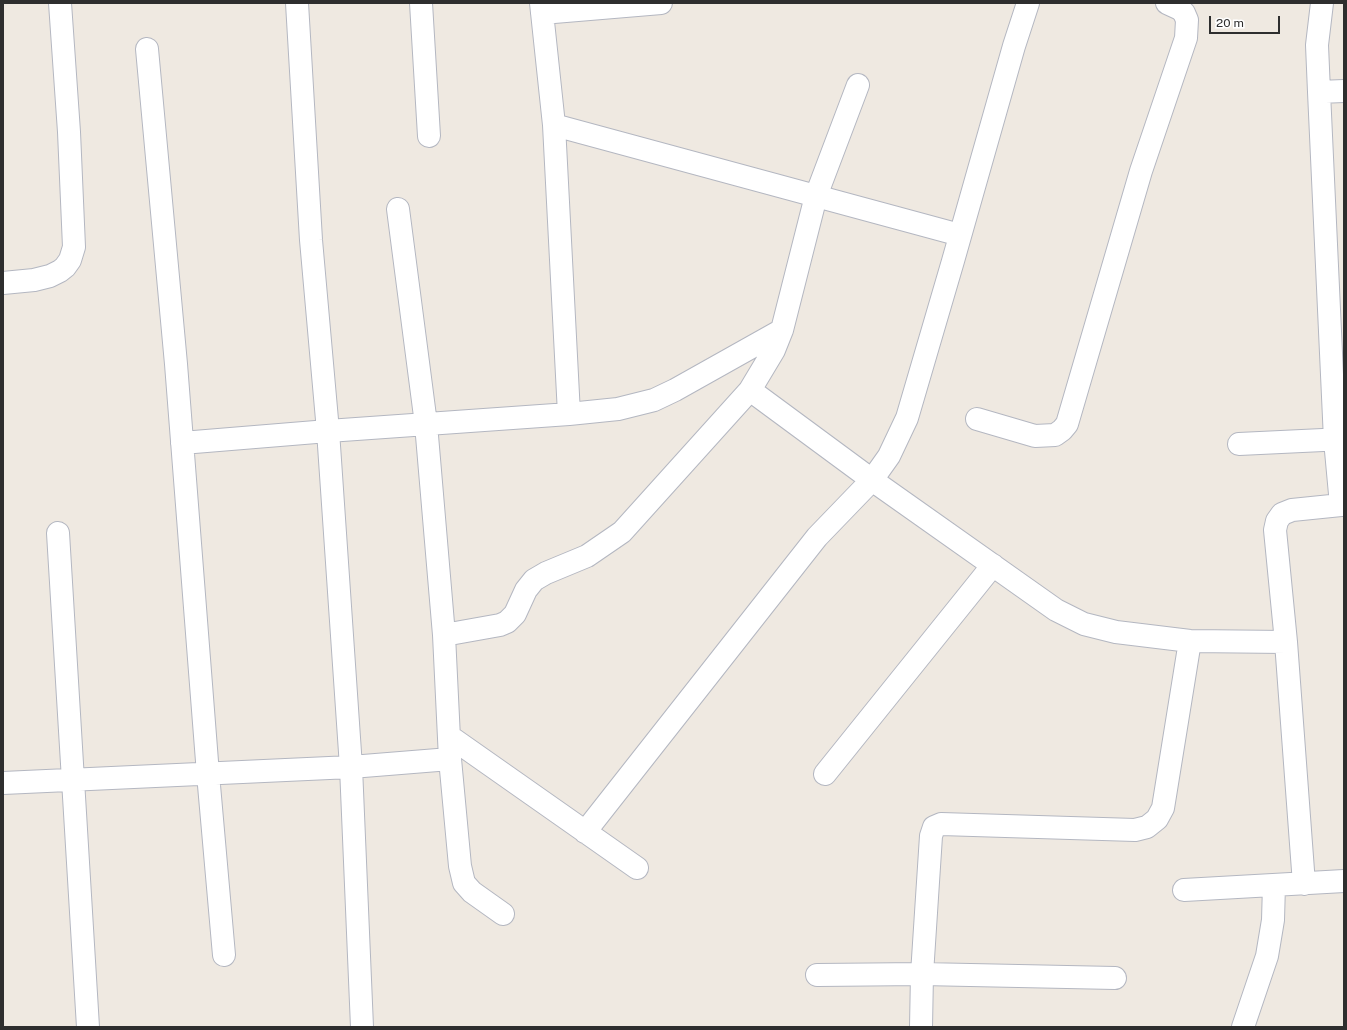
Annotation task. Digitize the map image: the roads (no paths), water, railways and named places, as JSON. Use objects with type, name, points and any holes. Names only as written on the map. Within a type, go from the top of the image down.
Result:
[{"type":"street","points":[[3,283],[34,280],[50,276],[60,271],[66,267],[74,247],[69,132],[60,3]]},
{"type":"street","points":[[297,3],[311,240],[328,431],[351,767],[362,1027]]},
{"type":"street","points":[[421,3],[429,136]]},
{"type":"street","points":[[569,414],[554,125],[541,8],[661,3]]},
{"type":"street","points":[[585,832],[817,537],[872,480],[889,456],[907,418],[1014,46],[1028,3]]},
{"type":"street","points":[[977,419],[1035,436],[1044,437],[1055,435],[1067,424],[1141,171],[1186,38],[1188,20],[1180,9],[1167,3]]},
{"type":"street","points":[[1304,884],[1286,642],[1275,530],[1277,521],[1282,514],[1292,510],[1343,505],[1317,45],[1322,3]]},
{"type":"street","points":[[147,50],[182,443],[224,955]]},
{"type":"street","points":[[444,635],[500,625],[508,622],[515,614],[526,590],[534,580],[546,573],[587,556],[622,532],[750,390],[774,350],[782,330],[816,196],[858,85]]},
{"type":"street","points":[[1319,92],[1344,91]]},
{"type":"street","points":[[554,125],[960,235]]},
{"type":"street","points":[[398,209],[426,424],[444,635],[450,759],[460,866],[464,883],[472,892],[503,914]]},
{"type":"street","points":[[182,443],[618,409],[654,400],[675,390],[782,330]]},
{"type":"street","points":[[750,390],[872,480],[1056,610],[1084,624],[1116,632],[1190,641],[1286,642]]},
{"type":"street","points":[[1239,444],[1340,440]]},
{"type":"street","points":[[58,533],[88,1027]]},
{"type":"street","points":[[825,774],[993,565]]},
{"type":"street","points":[[921,1027],[922,974],[932,830],[936,825],[941,824],[1135,830],[1147,827],[1157,819],[1163,808],[1190,641]]},
{"type":"street","points":[[449,736],[637,868]]},
{"type":"street","points":[[3,783],[351,767],[450,759]]},
{"type":"street","points":[[1184,890],[1344,881]]},
{"type":"street","points":[[1243,1027],[1267,956],[1273,920],[1274,885]]},
{"type":"street","points":[[816,975],[922,974],[1115,978]]}]
